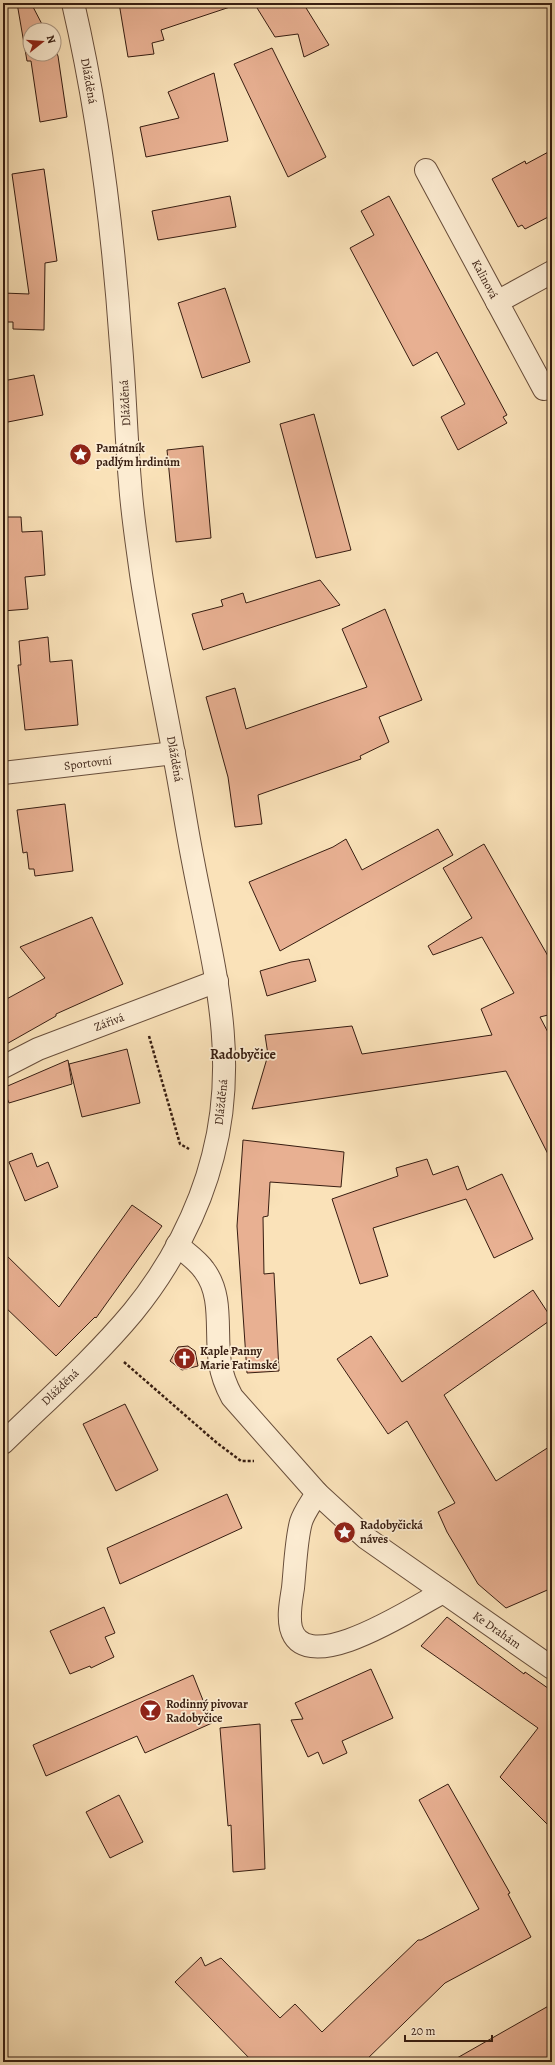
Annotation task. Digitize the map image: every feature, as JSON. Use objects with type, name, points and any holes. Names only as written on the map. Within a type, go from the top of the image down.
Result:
[{"type":"street","name":"Dlážděná","points":[[3,1443],[103,1345],[134,1311],[159,1276],[177,1245],[204,1186],[213,1156],[224,1092],[225,1046],[217,981],[192,860],[141,574],[130,484],[121,342],[107,194],[88,78],[73,3]]},
{"type":"street","name":"Kalinová","points":[[426,170],[544,389]]},
{"type":"street","points":[[497,302],[552,272]]},
{"type":"street","name":"Sportovní","points":[[3,773],[174,753]]},
{"type":"street","name":"Zářivá","points":[[3,1067],[38,1049],[217,981]]},
{"type":"street","points":[[177,1245],[204,1270],[213,1287],[217,1307],[220,1361],[224,1382],[232,1397],[317,1493],[366,1538],[443,1592],[370,1632],[351,1640],[330,1646],[312,1647],[298,1639],[291,1628],[291,1603],[301,1522],[317,1493]]},
{"type":"street","name":"Ke Drahám","points":[[443,1592],[552,1668]]},
{"type":"path","points":[[141,1010],[180,1144],[193,1151],[213,1156]]},
{"type":"path","points":[[103,1345],[241,1462],[289,1461]]},
{"type":"building","points":[[17,3],[31,3],[41,22],[22,22],[22,32]]},
{"type":"building","points":[[119,3],[229,3],[230,7],[161,30],[164,40],[152,43],[154,54],[128,57]]},
{"type":"building","points":[[254,3],[303,3],[329,45],[304,57],[298,34],[275,37]]},
{"type":"building","points":[[272,48],[326,157],[288,177],[234,64]]},
{"type":"building","points":[[31,62],[59,62],[67,117],[40,122]]},
{"type":"building","points":[[214,73],[228,141],[146,157],[140,127],[179,118],[168,92]]},
{"type":"building","points":[[552,150],[552,215],[525,229],[522,225],[518,227],[492,179],[525,161],[526,164]]},
{"type":"building","points":[[44,169],[57,261],[45,263],[44,330],[13,329],[13,322],[3,322],[3,293],[29,294],[12,174]]},
{"type":"building","points":[[230,196],[236,227],[158,240],[152,211]]},
{"type":"building","points":[[389,196],[507,415],[503,417],[507,423],[458,450],[441,417],[465,404],[437,352],[413,366],[350,248],[374,235],[361,211]]},
{"type":"building","points":[[225,288],[250,362],[202,378],[178,303]]},
{"type":"building","points":[[34,375],[43,415],[3,423],[3,381]]},
{"type":"building","points":[[314,414],[351,550],[316,558],[280,424]]},
{"type":"building","points":[[203,446],[211,538],[176,542],[167,450]]},
{"type":"building","points":[[3,517],[21,517],[22,532],[42,531],[45,575],[25,577],[28,609],[3,611]]},
{"type":"building","points":[[320,580],[340,605],[203,650],[192,614],[223,606],[221,600],[243,593],[246,603]]},
{"type":"building","points":[[385,609],[422,700],[379,717],[389,742],[360,756],[361,759],[258,795],[262,824],[235,827],[228,777],[206,697],[235,688],[246,729],[367,687],[342,629]]},
{"type":"building","points":[[48,637],[50,662],[72,660],[78,725],[25,730],[18,665],[21,665],[19,641]]},
{"type":"building","points":[[65,804],[73,871],[35,876],[34,869],[29,869],[27,852],[23,853],[17,810]]},
{"type":"building","points":[[438,829],[453,855],[280,951],[249,882],[333,847],[346,839],[362,870]]},
{"type":"building","points":[[484,844],[552,963],[552,1014],[540,1017],[552,1040],[552,1162],[506,1071],[252,1109],[268,1055],[265,1035],[352,1026],[362,1054],[492,1035],[481,1009],[514,993],[482,937],[433,955],[428,946],[472,918],[443,868]]},
{"type":"building","points":[[92,917],[123,984],[56,1014],[56,1016],[3,1046],[3,1001],[45,978],[20,947]]},
{"type":"building","points":[[309,959],[316,981],[267,996],[260,971],[291,962]]},
{"type":"building","points":[[127,1049],[140,1103],[82,1117],[69,1064]]},
{"type":"building","points":[[68,1060],[72,1084],[9,1103],[3,1088]]},
{"type":"building","points":[[243,1140],[344,1152],[341,1187],[270,1182],[268,1216],[263,1217],[264,1274],[274,1273],[279,1371],[247,1373],[237,1226]]},
{"type":"building","points":[[32,1153],[37,1167],[48,1162],[58,1187],[25,1201],[9,1162]]},
{"type":"building","points":[[427,1159],[433,1175],[458,1166],[467,1190],[502,1174],[533,1239],[494,1258],[466,1199],[373,1228],[388,1276],[360,1284],[332,1199],[398,1176],[396,1168]]},
{"type":"building","points":[[132,1205],[162,1226],[96,1318],[95,1317],[56,1356],[3,1305],[3,1252],[59,1307]]},
{"type":"building","points":[[533,1290],[552,1319],[444,1395],[496,1481],[552,1445],[552,1588],[506,1608],[478,1584],[447,1532],[438,1512],[455,1503],[407,1421],[388,1434],[337,1359],[371,1336],[402,1382]]},
{"type":"building","name":"Kaple Panny Marie Fatimské","points":[[188,1346],[195,1351],[198,1366],[182,1370],[170,1361],[178,1347]]},
{"type":"building","points":[[125,1404],[158,1470],[116,1491],[83,1424]]},
{"type":"building","points":[[227,1494],[242,1528],[120,1584],[107,1548]]},
{"type":"building","points":[[104,1607],[115,1633],[105,1637],[114,1657],[91,1668],[90,1666],[70,1674],[50,1631]]},
{"type":"building","points":[[447,1617],[524,1674],[525,1672],[552,1691],[552,1829],[500,1777],[538,1728],[421,1646]]},
{"type":"building","points":[[371,1669],[393,1718],[342,1741],[347,1753],[323,1764],[318,1752],[308,1757],[291,1720],[303,1719],[295,1703]]},
{"type":"building","points":[[193,1675],[212,1723],[145,1753],[137,1736],[46,1776],[33,1745]]},
{"type":"building","points":[[260,1724],[265,1869],[233,1872],[231,1825],[228,1826],[220,1728]]},
{"type":"building","points":[[448,1784],[510,1893],[508,1894],[531,1937],[445,1983],[364,2062],[253,2062],[175,1982],[201,1957],[205,1966],[221,1958],[280,2018],[295,2004],[322,2032],[418,1940],[421,1940],[479,1909],[419,1800]]},
{"type":"building","points":[[119,1795],[143,1842],[110,1858],[86,1812]]},
{"type":"building","points":[[552,2004],[552,2062],[450,2062]]},
{"type":"place","name":"Památník padlým hrdinům","points":[[81,455]]},
{"type":"place","name":"Kaple Panny Marie Fatimské","points":[[185,1358]]},
{"type":"place","name":"Radobyčická náves","points":[[345,1532]]},
{"type":"place","name":"Rodinný pivovar Radobyčice","points":[[151,1711]]},
{"type":"district","name":"Radobyčice","points":[[243,1054]]}]
